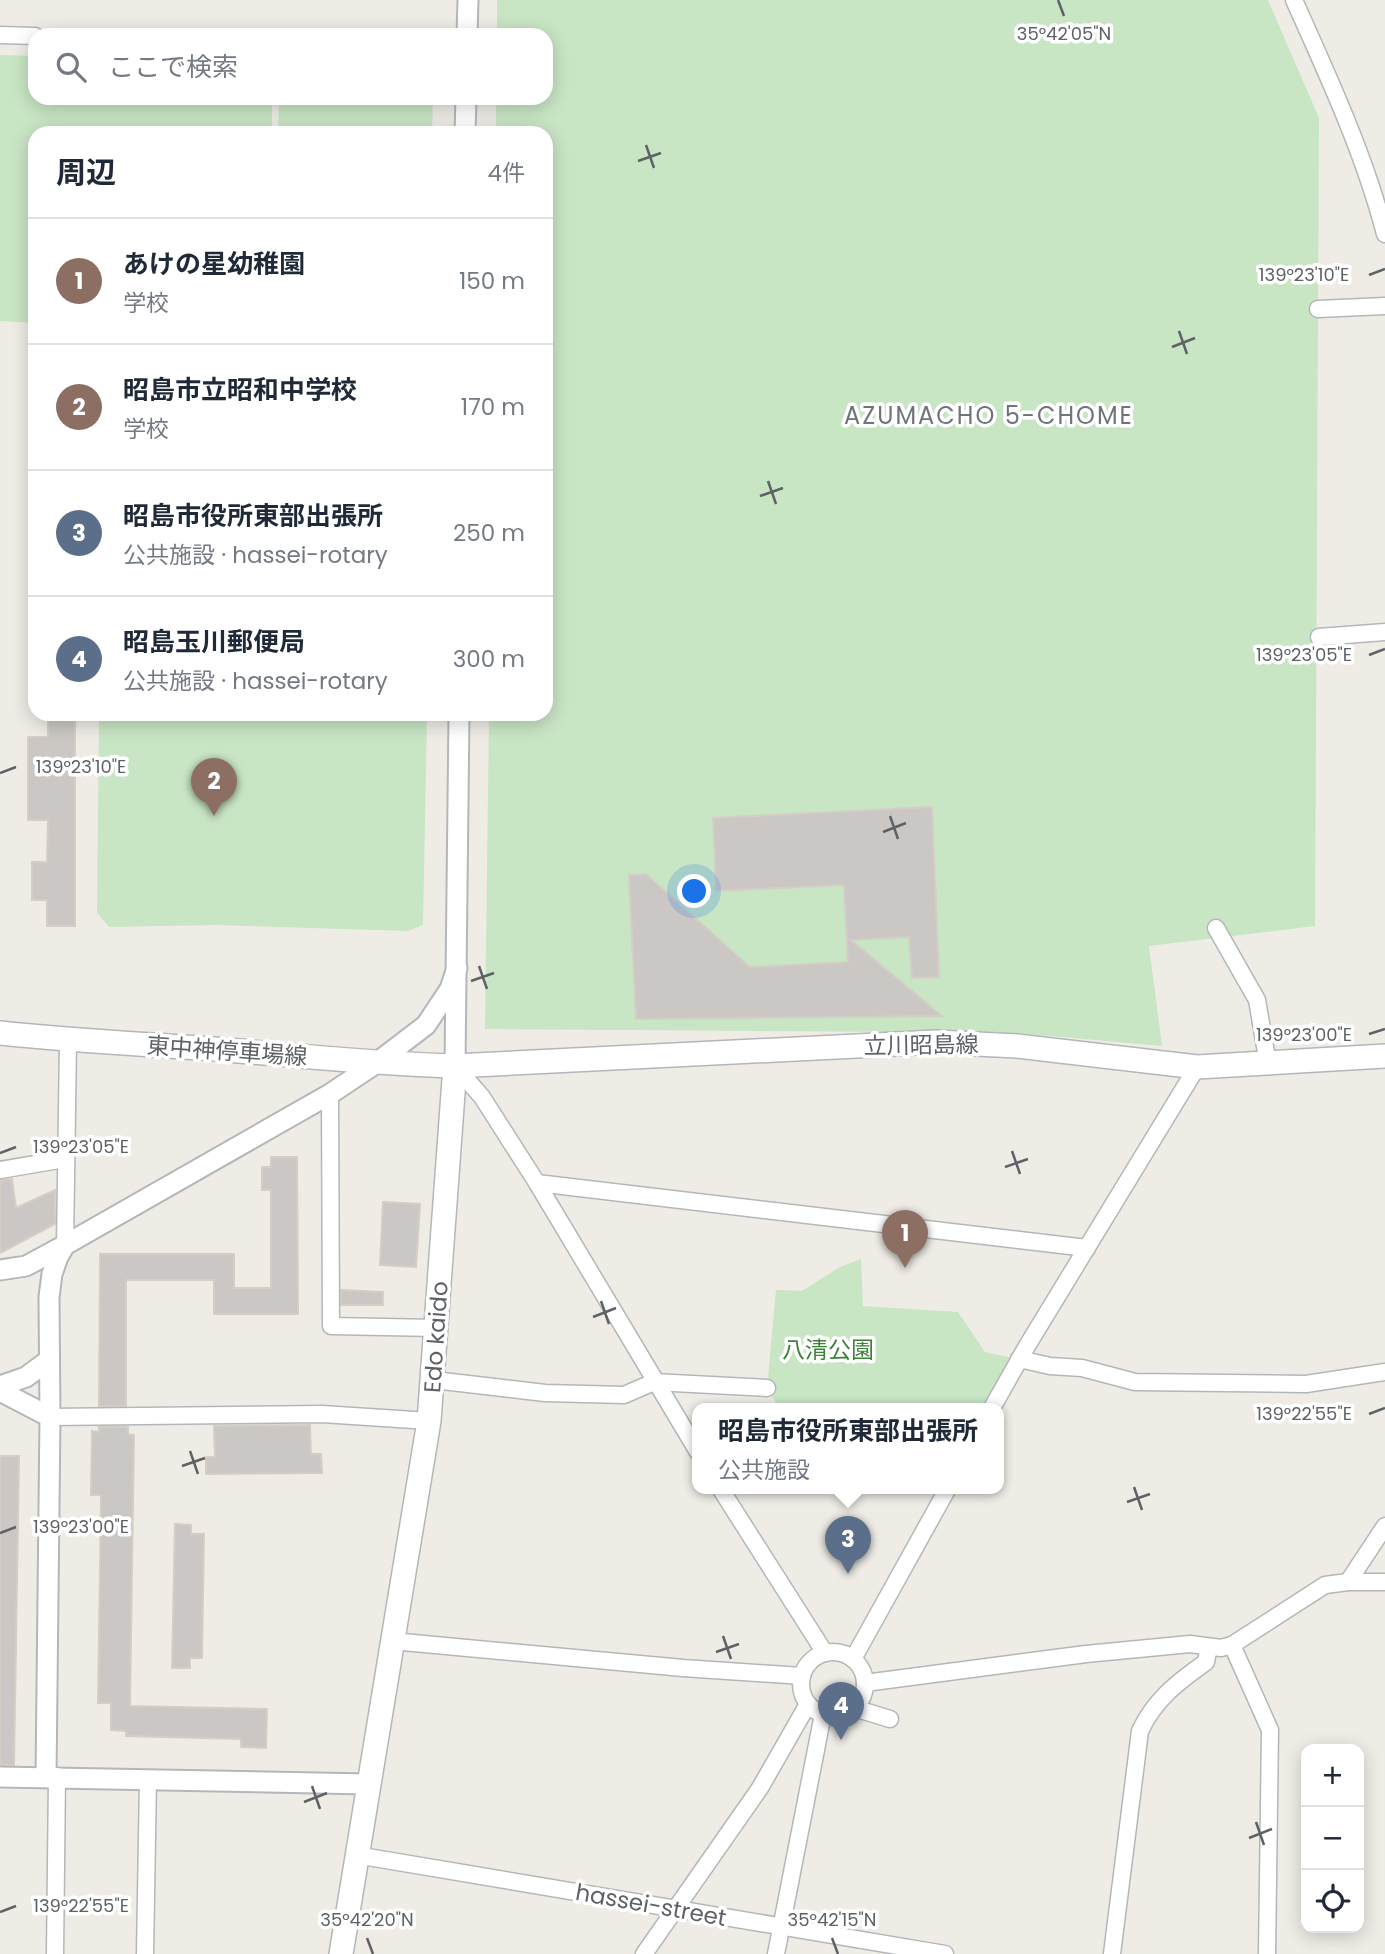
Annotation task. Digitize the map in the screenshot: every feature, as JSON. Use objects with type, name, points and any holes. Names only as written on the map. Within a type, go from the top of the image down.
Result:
[{"type":"main road","name":"東中神停車場線","points":[[0,1033],[68,1041],[455,1066]]},
{"type":"main road","name":"立川昭島線","points":[[455,1066],[936,1042],[1017,1046],[1197,1068],[1385,1056]]},
{"type":"main road","name":"Edo kaido","points":[[341,1954],[429,1421],[455,1066]]},
{"type":"street","points":[[467,28],[468,0]]},
{"type":"street","points":[[1294,0],[1343,109],[1378,206],[1385,234]]},
{"type":"street","points":[[0,35],[28,36]]},
{"type":"street","points":[[465,126],[466,105]]},
{"type":"street","points":[[1318,309],[1385,306]]},
{"type":"street","points":[[1319,637],[1385,632]]},
{"type":"street","name":"Edo kaido","points":[[455,1066],[459,721]]},
{"type":"street","points":[[1216,928],[1257,1000],[1268,1064]]},
{"type":"street","points":[[6,1270],[47,1257],[330,1094],[426,1026],[450,989],[457,968]]},
{"type":"street","points":[[55,1954],[51,1776],[49,1299],[52,1274],[65,1245],[68,1041]]},
{"type":"street","points":[[455,1066],[482,1097],[537,1183],[692,1442]]},
{"type":"street","points":[[995,1403],[1197,1068]]},
{"type":"street","points":[[330,1094],[331,1326],[437,1328]]},
{"type":"street","points":[[0,1170],[65,1159]]},
{"type":"street","points":[[537,1183],[1087,1248]]},
{"type":"street","points":[[6,1270],[27,1274],[37,1282],[49,1299]]},
{"type":"street","points":[[1019,1359],[1049,1366],[1082,1368],[1135,1382],[1306,1384],[1385,1372]]},
{"type":"street","points":[[0,1385],[37,1371],[49,1360]]},
{"type":"street","points":[[434,1380],[545,1393],[624,1395],[654,1382],[767,1388]]},
{"type":"street","points":[[0,1391],[50,1417],[322,1414],[429,1421]]},
{"type":"street","points":[[724,1494],[825,1653]]},
{"type":"street","points":[[853,1659],[945,1494]]},
{"type":"street","points":[[1348,1582],[1385,1526]]},
{"type":"street","points":[[865,1683],[1086,1654],[1190,1644],[1221,1648],[1232,1645],[1325,1585],[1385,1582]]},
{"type":"street","points":[[392,1641],[683,1668],[802,1676]]},
{"type":"street","points":[[1232,1645],[1270,1730],[1267,1954]]},
{"type":"street","points":[[1112,1954],[1140,1731],[1157,1702],[1173,1686],[1206,1662],[1209,1647]]},
{"type":"street","points":[[835,1652],[853,1659],[863,1674],[865,1683],[860,1701],[854,1708],[839,1715],[823,1714],[808,1704],[803,1695],[802,1676],[811,1661],[825,1653],[835,1652]]},
{"type":"street","points":[[643,1954],[760,1788],[808,1704]]},
{"type":"street","points":[[854,1708],[890,1719]]},
{"type":"street","points":[[776,1954],[823,1714]]},
{"type":"street","points":[[0,1777],[368,1784]]},
{"type":"street","points":[[145,1954],[148,1779]]},
{"type":"street","name":"hassei-street","points":[[356,1855],[945,1954]]},
{"type":"green space","points":[[497,0],[1268,0],[1319,118],[1315,926],[1149,946],[1162,1046],[1017,1033],[485,1029],[489,721],[553,721],[553,126],[496,126],[496,105],[553,105],[553,28],[497,28]]},
{"type":"green space","points":[[0,55],[28,56],[28,105],[272,105],[272,126],[28,126],[28,323],[0,321]]},
{"type":"green space","points":[[279,105],[433,105],[432,126],[278,126]]},
{"type":"green space","points":[[99,721],[427,721],[423,925],[408,931],[215,925],[109,927],[97,913]]},
{"type":"green space","name":"八清公園","points":[[861,1259],[863,1306],[958,1312],[985,1352],[1013,1358],[988,1403],[776,1403],[767,1388],[776,1290],[802,1291],[840,1267]]},
{"type":"building","points":[[48,721],[75,721],[75,926],[47,926],[47,900],[32,900],[32,862],[47,862],[48,820],[28,820],[28,737],[48,737]]},
{"type":"building","points":[[932,807],[939,977],[912,978],[909,937],[851,940],[942,1016],[636,1019],[629,875],[646,874],[750,967],[848,962],[844,885],[716,891],[713,818]]},
{"type":"building","points":[[271,1157],[297,1157],[298,1314],[214,1314],[214,1280],[126,1280],[126,1406],[99,1406],[100,1254],[234,1254],[234,1288],[271,1288],[271,1190],[262,1190],[262,1167],[271,1167]]},
{"type":"building","points":[[12,1179],[16,1208],[55,1190],[55,1224],[0,1253],[0,1180]]},
{"type":"building","points":[[383,1202],[420,1204],[416,1267],[380,1265]]},
{"type":"building","points":[[341,1290],[383,1292],[383,1305],[341,1305]]},
{"type":"building","points":[[310,1425],[311,1454],[321,1454],[322,1473],[206,1474],[206,1457],[215,1457],[214,1426]]},
{"type":"building","points":[[99,1427],[128,1427],[128,1434],[134,1435],[130,1706],[267,1709],[266,1748],[241,1747],[241,1739],[126,1736],[126,1731],[111,1730],[111,1703],[98,1703],[101,1495],[91,1495],[92,1431],[99,1432]]},
{"type":"building","points":[[0,1456],[19,1456],[14,1765],[0,1765]]},
{"type":"building","points":[[175,1524],[191,1525],[191,1534],[204,1534],[202,1658],[190,1658],[190,1668],[172,1668]]},
{"type":"place","name":"昭島市立昭和中学校","points":[[214,816]]},
{"type":"place","name":"あけの星幼稚園","points":[[905,1268]]},
{"type":"place","name":"昭島市役所東部出張所","points":[[848,1574]]},
{"type":"place","name":"昭島玉川郵便局","points":[[841,1740]]},
{"type":"district","name":"AZUMACHO 5-CHOME","points":[[989,415]]}]
